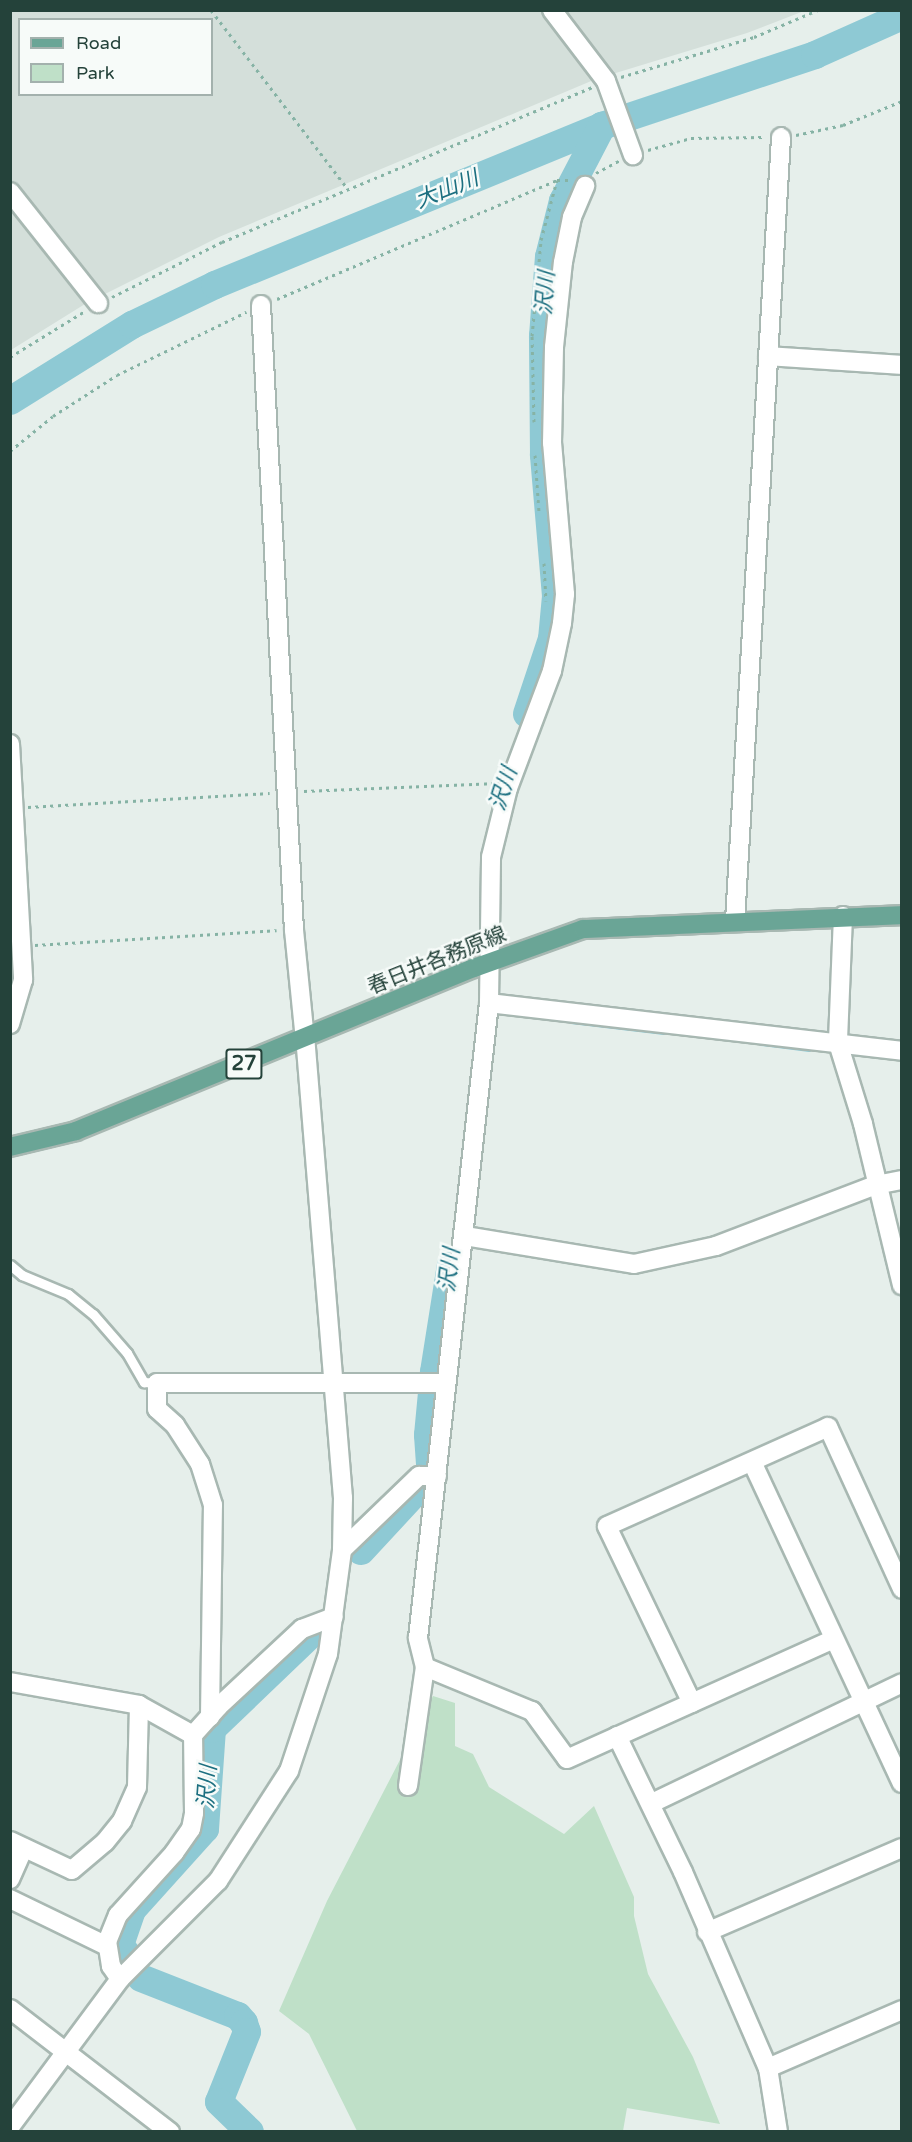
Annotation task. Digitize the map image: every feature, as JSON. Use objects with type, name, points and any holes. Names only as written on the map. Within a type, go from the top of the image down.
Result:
[{"type":"main road","name":"春日井各務原線","points":[[10,1147],[76,1131],[305,1040],[482,965],[583,929],[902,915]]},
{"type":"street","points":[[552,10],[609,85],[633,155]]},
{"type":"street","points":[[735,921],[781,137]]},
{"type":"street","points":[[408,1786],[425,1667],[418,1638],[446,1383],[465,1236],[489,1003],[482,965],[491,857],[508,788],[552,671],[562,623],[565,594],[552,443],[554,347],[565,251],[572,217],[585,186]]},
{"type":"street","points":[[10,192],[98,303]]},
{"type":"street","points":[[16,2132],[10,2128],[63,2051],[120,1980],[218,1881],[290,1771],[318,1687],[334,1617],[342,1550],[335,1383],[294,930],[261,305]]},
{"type":"street","points":[[768,356],[902,365]]},
{"type":"street","points":[[10,744],[17,942],[22,980],[10,1024]]},
{"type":"street","points":[[843,916],[838,1043],[902,1285]]},
{"type":"street","points":[[489,1003],[902,1051]]},
{"type":"street","points":[[465,1236],[634,1264],[716,1246],[876,1185],[902,1180]]},
{"type":"street","points":[[210,1717],[213,1505],[200,1464],[175,1425],[157,1409],[157,1383],[446,1383]]},
{"type":"street","points":[[692,1703],[607,1526],[753,1464],[828,1427],[902,1589]]},
{"type":"street","points":[[753,1464],[832,1640],[866,1701],[902,1783]]},
{"type":"street","points":[[342,1550],[419,1476],[437,1476]]},
{"type":"street","points":[[120,1980],[107,1946],[118,1915],[191,1829],[194,1813],[193,1735],[302,1629],[334,1617]]},
{"type":"street","points":[[425,1667],[532,1711],[567,1759],[832,1640]]},
{"type":"street","points":[[10,1682],[139,1706],[193,1735]]},
{"type":"street","points":[[652,1803],[902,1683]]},
{"type":"street","points":[[10,1879],[17,1845],[72,1870],[105,1842],[122,1821],[137,1787],[139,1706]]},
{"type":"street","points":[[618,1736],[652,1803],[768,2068],[778,2132]]},
{"type":"street","points":[[707,1932],[902,1848]]},
{"type":"street","points":[[10,1899],[107,1946]]},
{"type":"street","points":[[10,2009],[170,2132]]},
{"type":"street","points":[[768,2068],[902,2010]]},
{"type":"lane","points":[[10,1265],[22,1275],[68,1294],[93,1314],[127,1353],[144,1382],[157,1383]]},
{"type":"path","points":[[211,10],[348,189]]},
{"type":"path","points":[[10,357],[98,303],[222,242],[609,85],[754,37],[818,10]]},
{"type":"path","points":[[585,186],[607,166],[633,155],[691,138],[781,137],[843,125],[902,101]]},
{"type":"path","points":[[10,451],[53,416],[117,375],[261,305],[564,179]]},
{"type":"path","points":[[534,429],[532,336],[541,240],[557,180]]},
{"type":"path","points":[[535,453],[540,518]]},
{"type":"path","points":[[544,562],[547,609]]},
{"type":"path","points":[[14,808],[287,792],[495,784],[499,773]]},
{"type":"path","points":[[17,942],[294,930]]},
{"type":"shaded area","points":[[11,11],[804,11],[747,33],[596,79],[219,237],[85,304],[11,350]]},
{"type":"green space","points":[[433,1696],[455,1703],[455,1746],[473,1754],[489,1787],[564,1834],[594,1806],[634,1897],[634,1916],[648,1974],[693,2057],[720,2124],[627,2108],[623,2131],[357,2131],[309,2034],[279,2011],[327,1901]]},
{"type":"waterway","name":"大山川","points":[[10,401],[132,325],[215,285],[602,126],[815,55],[902,16]]},
{"type":"waterway","name":"沢川","points":[[527,714],[552,639],[556,596],[544,455],[543,336],[549,257],[563,201],[602,126]]},
{"type":"waterway","points":[[571,1021],[663,1032]]},
{"type":"waterway","points":[[761,1043],[809,1049]]},
{"type":"waterway","name":"沢川","points":[[430,1464],[428,1435],[434,1372],[451,1265]]},
{"type":"waterway","name":"沢川","points":[[361,1551],[423,1484]]},
{"type":"waterway","name":"沢川","points":[[126,1953],[120,1945],[132,1910],[205,1829],[212,1729],[313,1632]]},
{"type":"waterway","name":"沢川","points":[[141,1978],[238,2016],[244,2023],[247,2032],[219,2102],[250,2132]]}]
